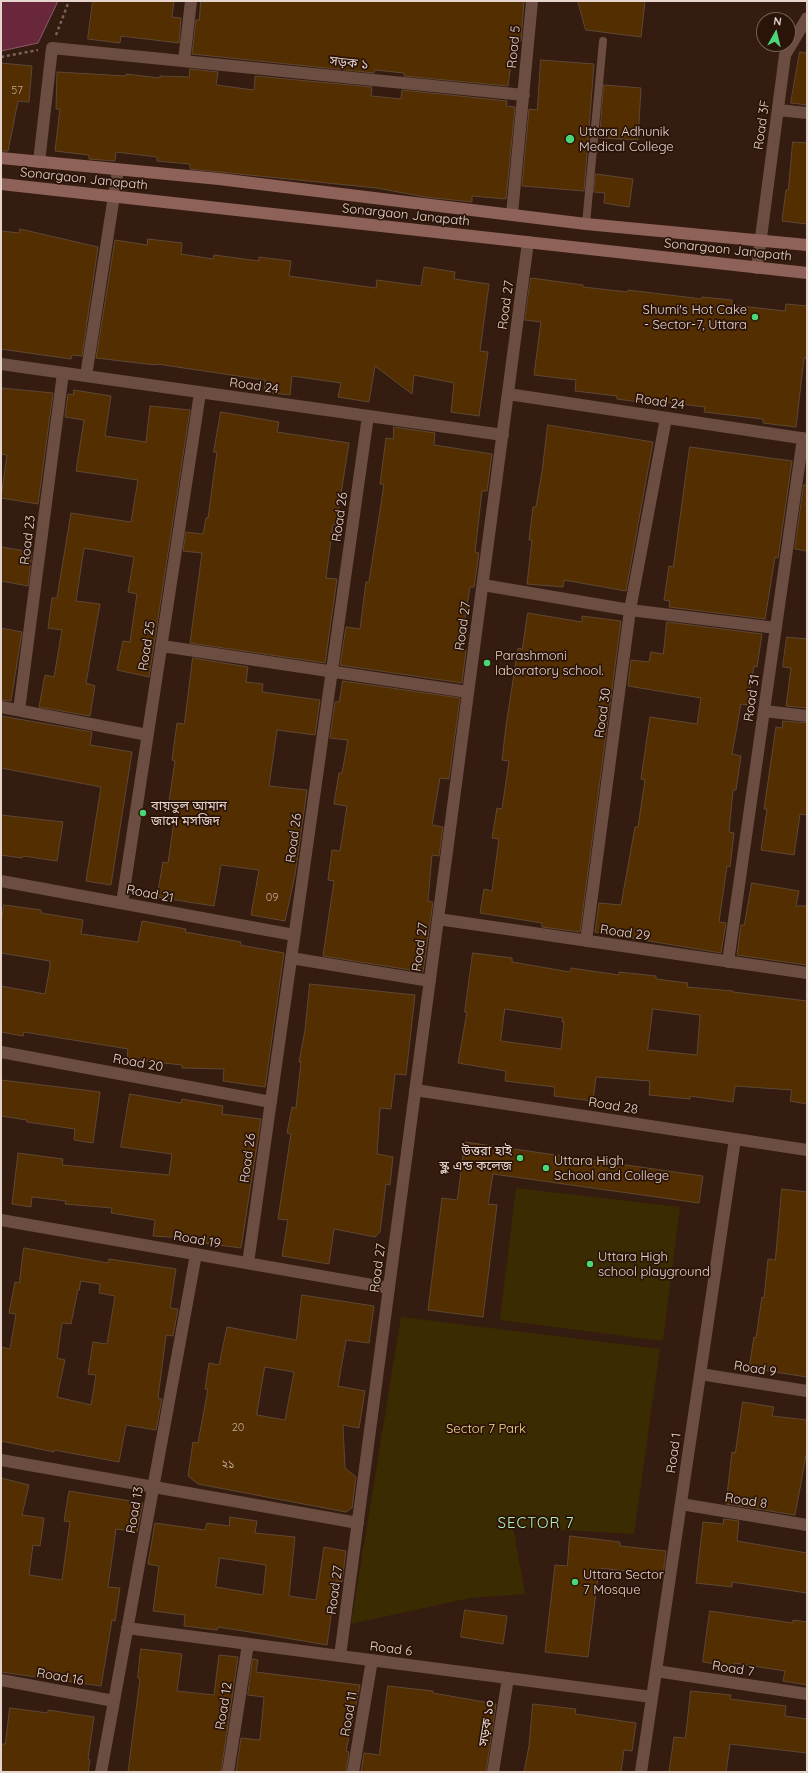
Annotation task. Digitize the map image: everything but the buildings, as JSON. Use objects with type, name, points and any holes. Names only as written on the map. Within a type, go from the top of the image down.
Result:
[{"type":"main road","name":"Sonargaon Janapath","points":[[1,158],[219,179],[586,224],[807,246]]},
{"type":"main road","name":"Sonargaon Janapath","points":[[1,184],[807,273]]},
{"type":"street","points":[[184,61],[191,1]]},
{"type":"street","name":"Road 5","points":[[524,95],[532,1]]},
{"type":"street","name":"Road 3F","points":[[757,268],[785,54],[807,18]]},
{"type":"street","name":"সড়ক ১","points":[[39,162],[52,48],[524,95]]},
{"type":"street","points":[[512,214],[524,95]]},
{"type":"street","points":[[778,110],[807,113]]},
{"type":"street","points":[[86,376],[118,170]]},
{"type":"street","name":"Road 27","points":[[340,1656],[528,242]]},
{"type":"street","name":"Road 24","points":[[1,364],[503,435]]},
{"type":"street","name":"Road 23","points":[[20,710],[63,373]]},
{"type":"street","name":"Road 25","points":[[122,903],[200,392]]},
{"type":"street","name":"Road 24","points":[[508,394],[805,438]]},
{"type":"street","name":"Road 26","points":[[248,1263],[368,416]]},
{"type":"street","name":"Road 30","points":[[586,941],[630,610],[666,418]]},
{"type":"street","name":"Road 31","points":[[728,962],[805,438]]},
{"type":"street","points":[[483,585],[630,610],[776,628]]},
{"type":"street","points":[[162,646],[468,692]]},
{"type":"street","points":[[1,707],[148,735]]},
{"type":"street","points":[[764,711],[807,716]]},
{"type":"street","name":"Road 21","points":[[1,881],[294,935]]},
{"type":"street","name":"Road 29","points":[[438,919],[807,973]]},
{"type":"street","points":[[291,958],[430,981]]},
{"type":"street","name":"Road 20","points":[[1,1052],[271,1102]]},
{"type":"street","name":"Road 28","points":[[415,1090],[807,1150]]},
{"type":"street","name":"Road 1","points":[[641,1772],[734,1139]]},
{"type":"street","name":"Road 19","points":[[1,1220],[389,1288]]},
{"type":"street","name":"Road 13","points":[[101,1772],[196,1254]]},
{"type":"street","name":"Road 9","points":[[700,1374],[807,1391]]},
{"type":"street","points":[[1,1460],[358,1523]]},
{"type":"street","name":"Road 8","points":[[680,1504],[807,1525]]},
{"type":"street","name":"Road 6","points":[[127,1628],[652,1697]]},
{"type":"street","name":"Road 12","points":[[228,1772],[248,1644]]},
{"type":"street","name":"Road 11","points":[[353,1772],[372,1660]]},
{"type":"street","name":"Road 7","points":[[656,1671],[807,1694]]},
{"type":"street","name":"সড়ক ১০","points":[[493,1772],[508,1678]]},
{"type":"street","name":"Road 16","points":[[1,1680],[114,1701]]},
{"type":"lane","points":[[586,224],[603,41]]},
{"type":"green space","name":"Uttara High school playground","points":[[516,1188],[680,1207],[663,1341],[500,1320]]},
{"type":"green space","name":"Sector 7 Park","points":[[401,1317],[660,1349],[634,1534],[513,1527],[525,1594],[470,1598],[351,1624]]},
{"type":"shaded area","points":[[1,1],[58,1],[38,43],[1,51]]},
{"type":"place","name":"Uttara Adhunik Medical College","points":[[570,139]]},
{"type":"place","name":"Shumi's Hot Cake - Sector-7, Uttara","points":[[755,317]]},
{"type":"place","name":"Parashmoni laboratory school.","points":[[487,663]]},
{"type":"place","name":"বায়তুল আমান জামে মসজিদ","points":[[143,813]]},
{"type":"place","name":"উত্তরা হাই স্কুল এন্ড কলেজ","points":[[520,1158]]},
{"type":"place","name":"Uttara High School and College","points":[[546,1168]]},
{"type":"place","name":"Uttara High school playground","points":[[590,1264]]},
{"type":"place","name":"Uttara Sector 7 Mosque","points":[[575,1582]]},
{"type":"district","name":"SECTOR 7","points":[[536,1523]]}]
